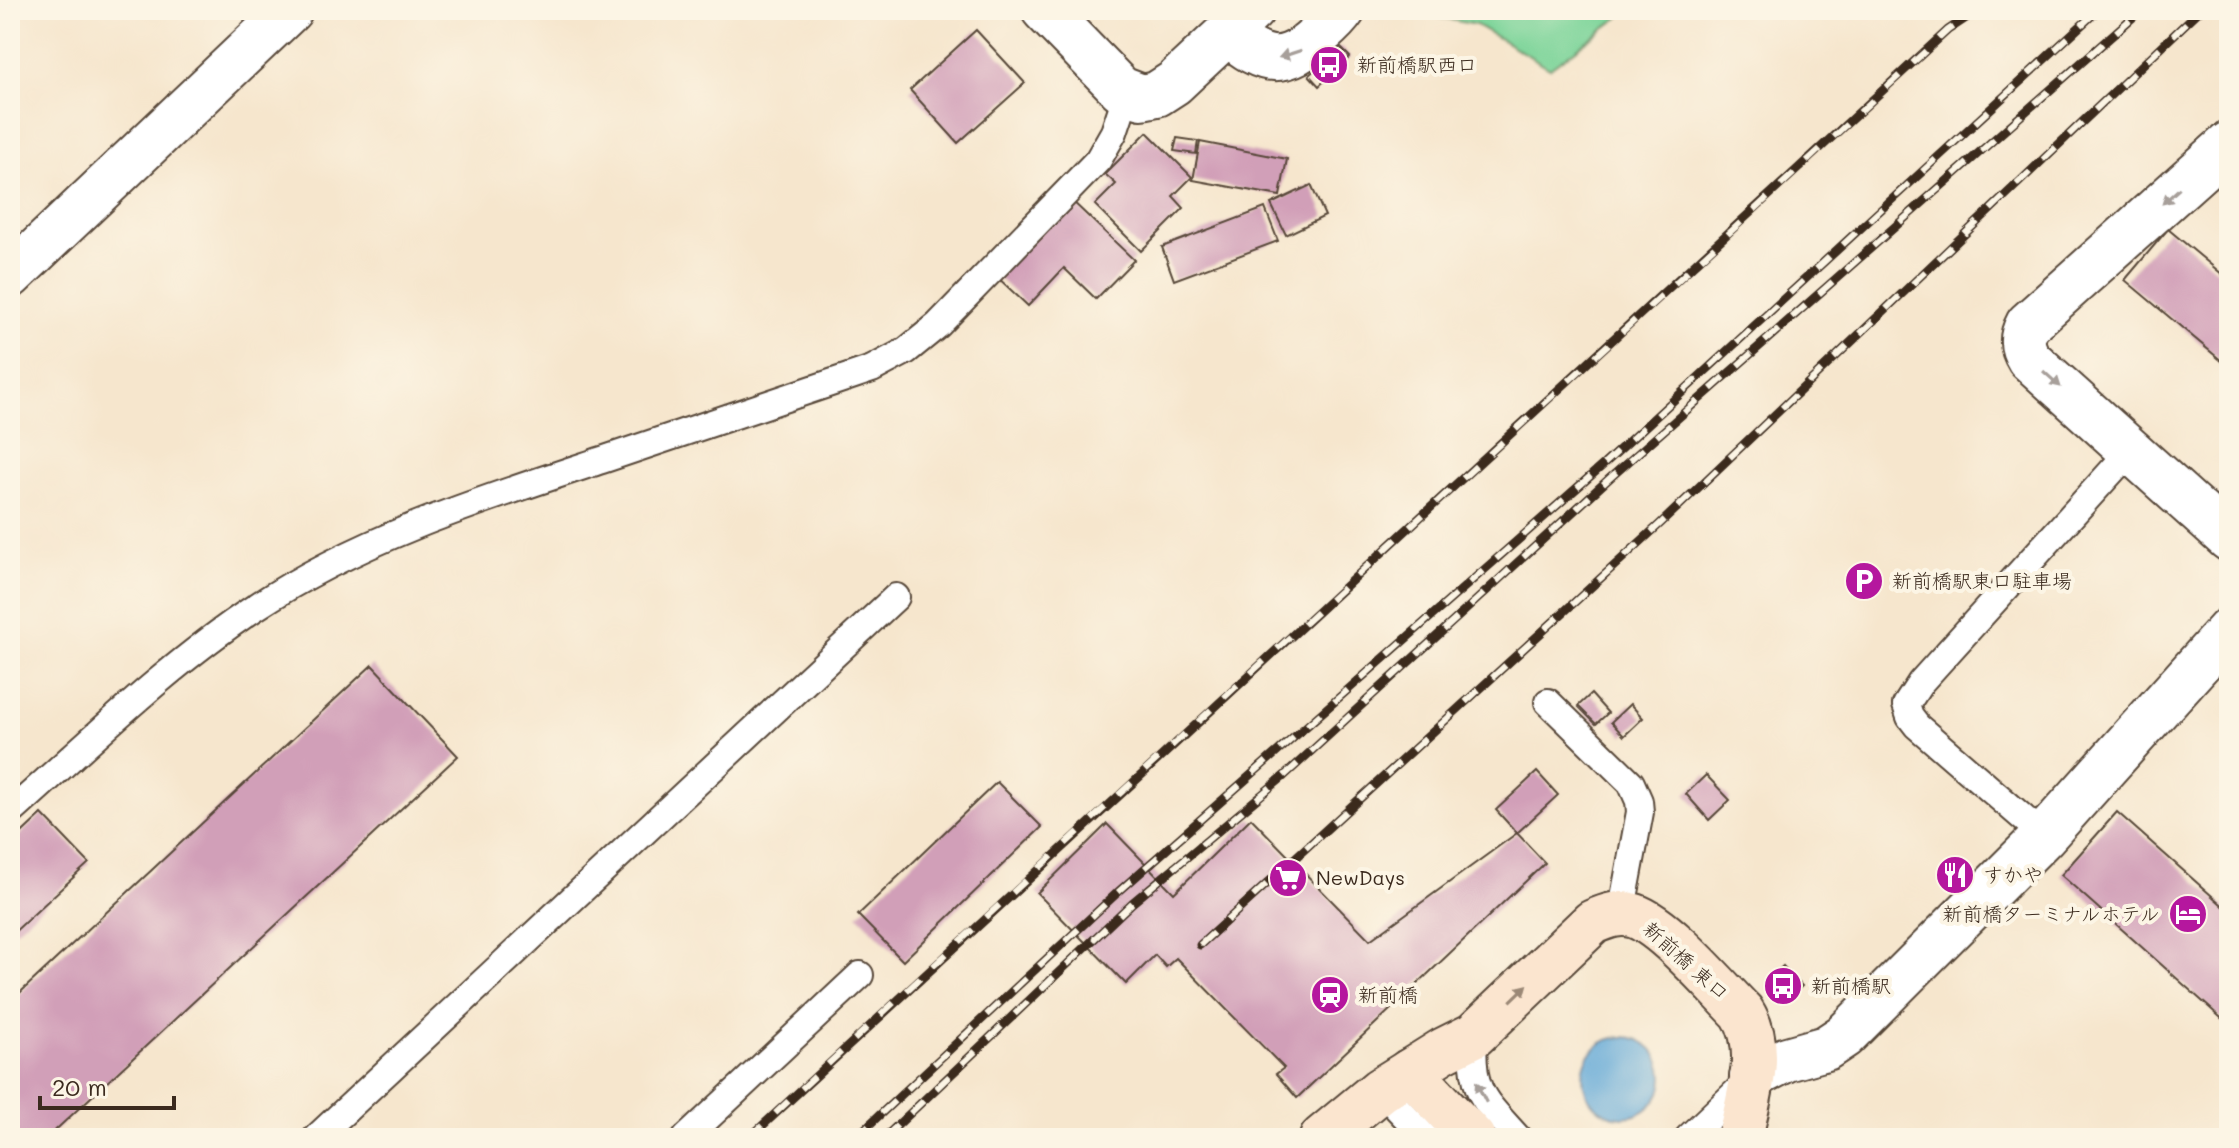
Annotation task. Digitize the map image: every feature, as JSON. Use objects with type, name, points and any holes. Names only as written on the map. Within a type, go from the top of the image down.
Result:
[{"type":"main road","name":"新前橋 東口","points":[[1322,1138],[1395,1081],[1474,1035],[1582,931],[1608,915],[1621,914],[1647,922],[1662,934],[1742,1012],[1752,1033],[1752,1077],[1740,1138]]},
{"type":"main road","points":[[1395,1081],[1473,1138]]},
{"type":"street","points":[[10,276],[290,10]]},
{"type":"street","points":[[1044,10],[1121,89],[1142,97],[1164,90],[1240,22],[1256,55],[1289,57],[1303,50],[1343,10]]},
{"type":"street","points":[[2229,144],[2039,314],[2022,334],[2023,348],[2029,359],[2229,539]]},
{"type":"street","points":[[1752,1077],[1787,1059],[1826,1048],[1844,1036],[2044,836],[2229,630]]},
{"type":"lane","points":[[10,813],[177,665],[257,607],[309,576],[389,537],[511,490],[872,369],[906,351],[938,325],[1098,160],[1114,132],[1122,108],[1142,97]]},
{"type":"lane","points":[[2044,836],[1917,726],[1906,705],[1921,682],[2131,450]]},
{"type":"lane","points":[[316,1138],[896,597]]},
{"type":"lane","points":[[1548,702],[1631,783],[1639,801],[1640,812],[1621,914]]},
{"type":"lane","points":[[686,1138],[860,975]]},
{"type":"lane","points":[[1474,1035],[1473,1068],[1482,1098],[1518,1138]]},
{"type":"lane","points":[[1688,1138],[1752,1077]]},
{"type":"lane","points":[[1395,1081],[1426,1138]]},
{"type":"green space","points":[[1416,10],[1629,10],[1550,68],[1476,25],[1422,14]]},
{"type":"water","points":[[1623,1037],[1638,1040],[1651,1049],[1660,1062],[1663,1077],[1660,1092],[1651,1105],[1638,1114],[1623,1117],[1608,1114],[1595,1105],[1586,1092],[1583,1077],[1586,1062],[1595,1049],[1608,1040]]},
{"type":"building","points":[[976,30],[1025,83],[958,143],[910,90]]},
{"type":"building","points":[[1340,47],[1350,57],[1319,86],[1309,75]]},
{"type":"building","points":[[1147,132],[1192,177],[1173,196],[1184,208],[1141,251],[1095,205],[1116,184],[1105,174]]},
{"type":"building","points":[[1177,138],[1198,141],[1196,154],[1174,151]]},
{"type":"building","points":[[1200,142],[1287,159],[1280,196],[1193,180]]},
{"type":"building","points":[[1311,185],[1325,216],[1286,235],[1271,204]]},
{"type":"building","points":[[1068,197],[1134,260],[1096,299],[1064,268],[1028,306],[994,274]]},
{"type":"building","points":[[1265,208],[1278,241],[1174,280],[1162,247]]},
{"type":"building","points":[[2168,229],[2229,280],[2229,367],[2125,280]]},
{"type":"building","points":[[372,665],[458,756],[47,1138],[10,1138],[10,1002]]},
{"type":"building","points":[[1591,694],[1608,713],[1596,724],[1578,706]]},
{"type":"building","points":[[1630,704],[1643,718],[1624,736],[1611,722]]},
{"type":"building","points":[[1537,772],[1558,795],[1517,833],[1496,810]]},
{"type":"building","points":[[1706,775],[1730,800],[1709,820],[1686,794]]},
{"type":"building","points":[[997,782],[1042,827],[903,961],[858,915]]},
{"type":"building","points":[[2117,812],[2229,911],[2229,1025],[2061,875]]},
{"type":"building","points":[[42,814],[89,863],[10,936],[10,844]]},
{"type":"building","points":[[1251,818],[1370,940],[1517,833],[1545,863],[1297,1098],[1276,1074],[1284,1068],[1176,958],[1166,967],[1155,955],[1126,984],[1037,893],[1107,824],[1174,893]]},
{"type":"building","points":[[1783,966],[1802,986],[1791,997],[1772,976]]},
{"type":"railway","points":[[749,1138],[1948,30],[1978,10]]},
{"type":"railway","points":[[855,1138],[1117,893],[1603,465],[2098,10]]},
{"type":"railway","points":[[884,1138],[1132,903],[1284,776],[1611,477],[2141,10]]},
{"type":"railway","points":[[1200,945],[1661,523],[2200,10]]},
{"type":"place","name":"新前橋駅西口","points":[[1329,65]]},
{"type":"place","name":"新前橋駅東口駐車場","points":[[1864,581]]},
{"type":"place","name":"すかや","points":[[1955,875]]},
{"type":"place","name":"NewDays","points":[[1288,878]]},
{"type":"place","name":"新前橋ターミナルホテル","points":[[2188,914]]},
{"type":"place","name":"新前橋駅","points":[[1783,986]]},
{"type":"place","name":"新前橋","points":[[1330,995]]}]
